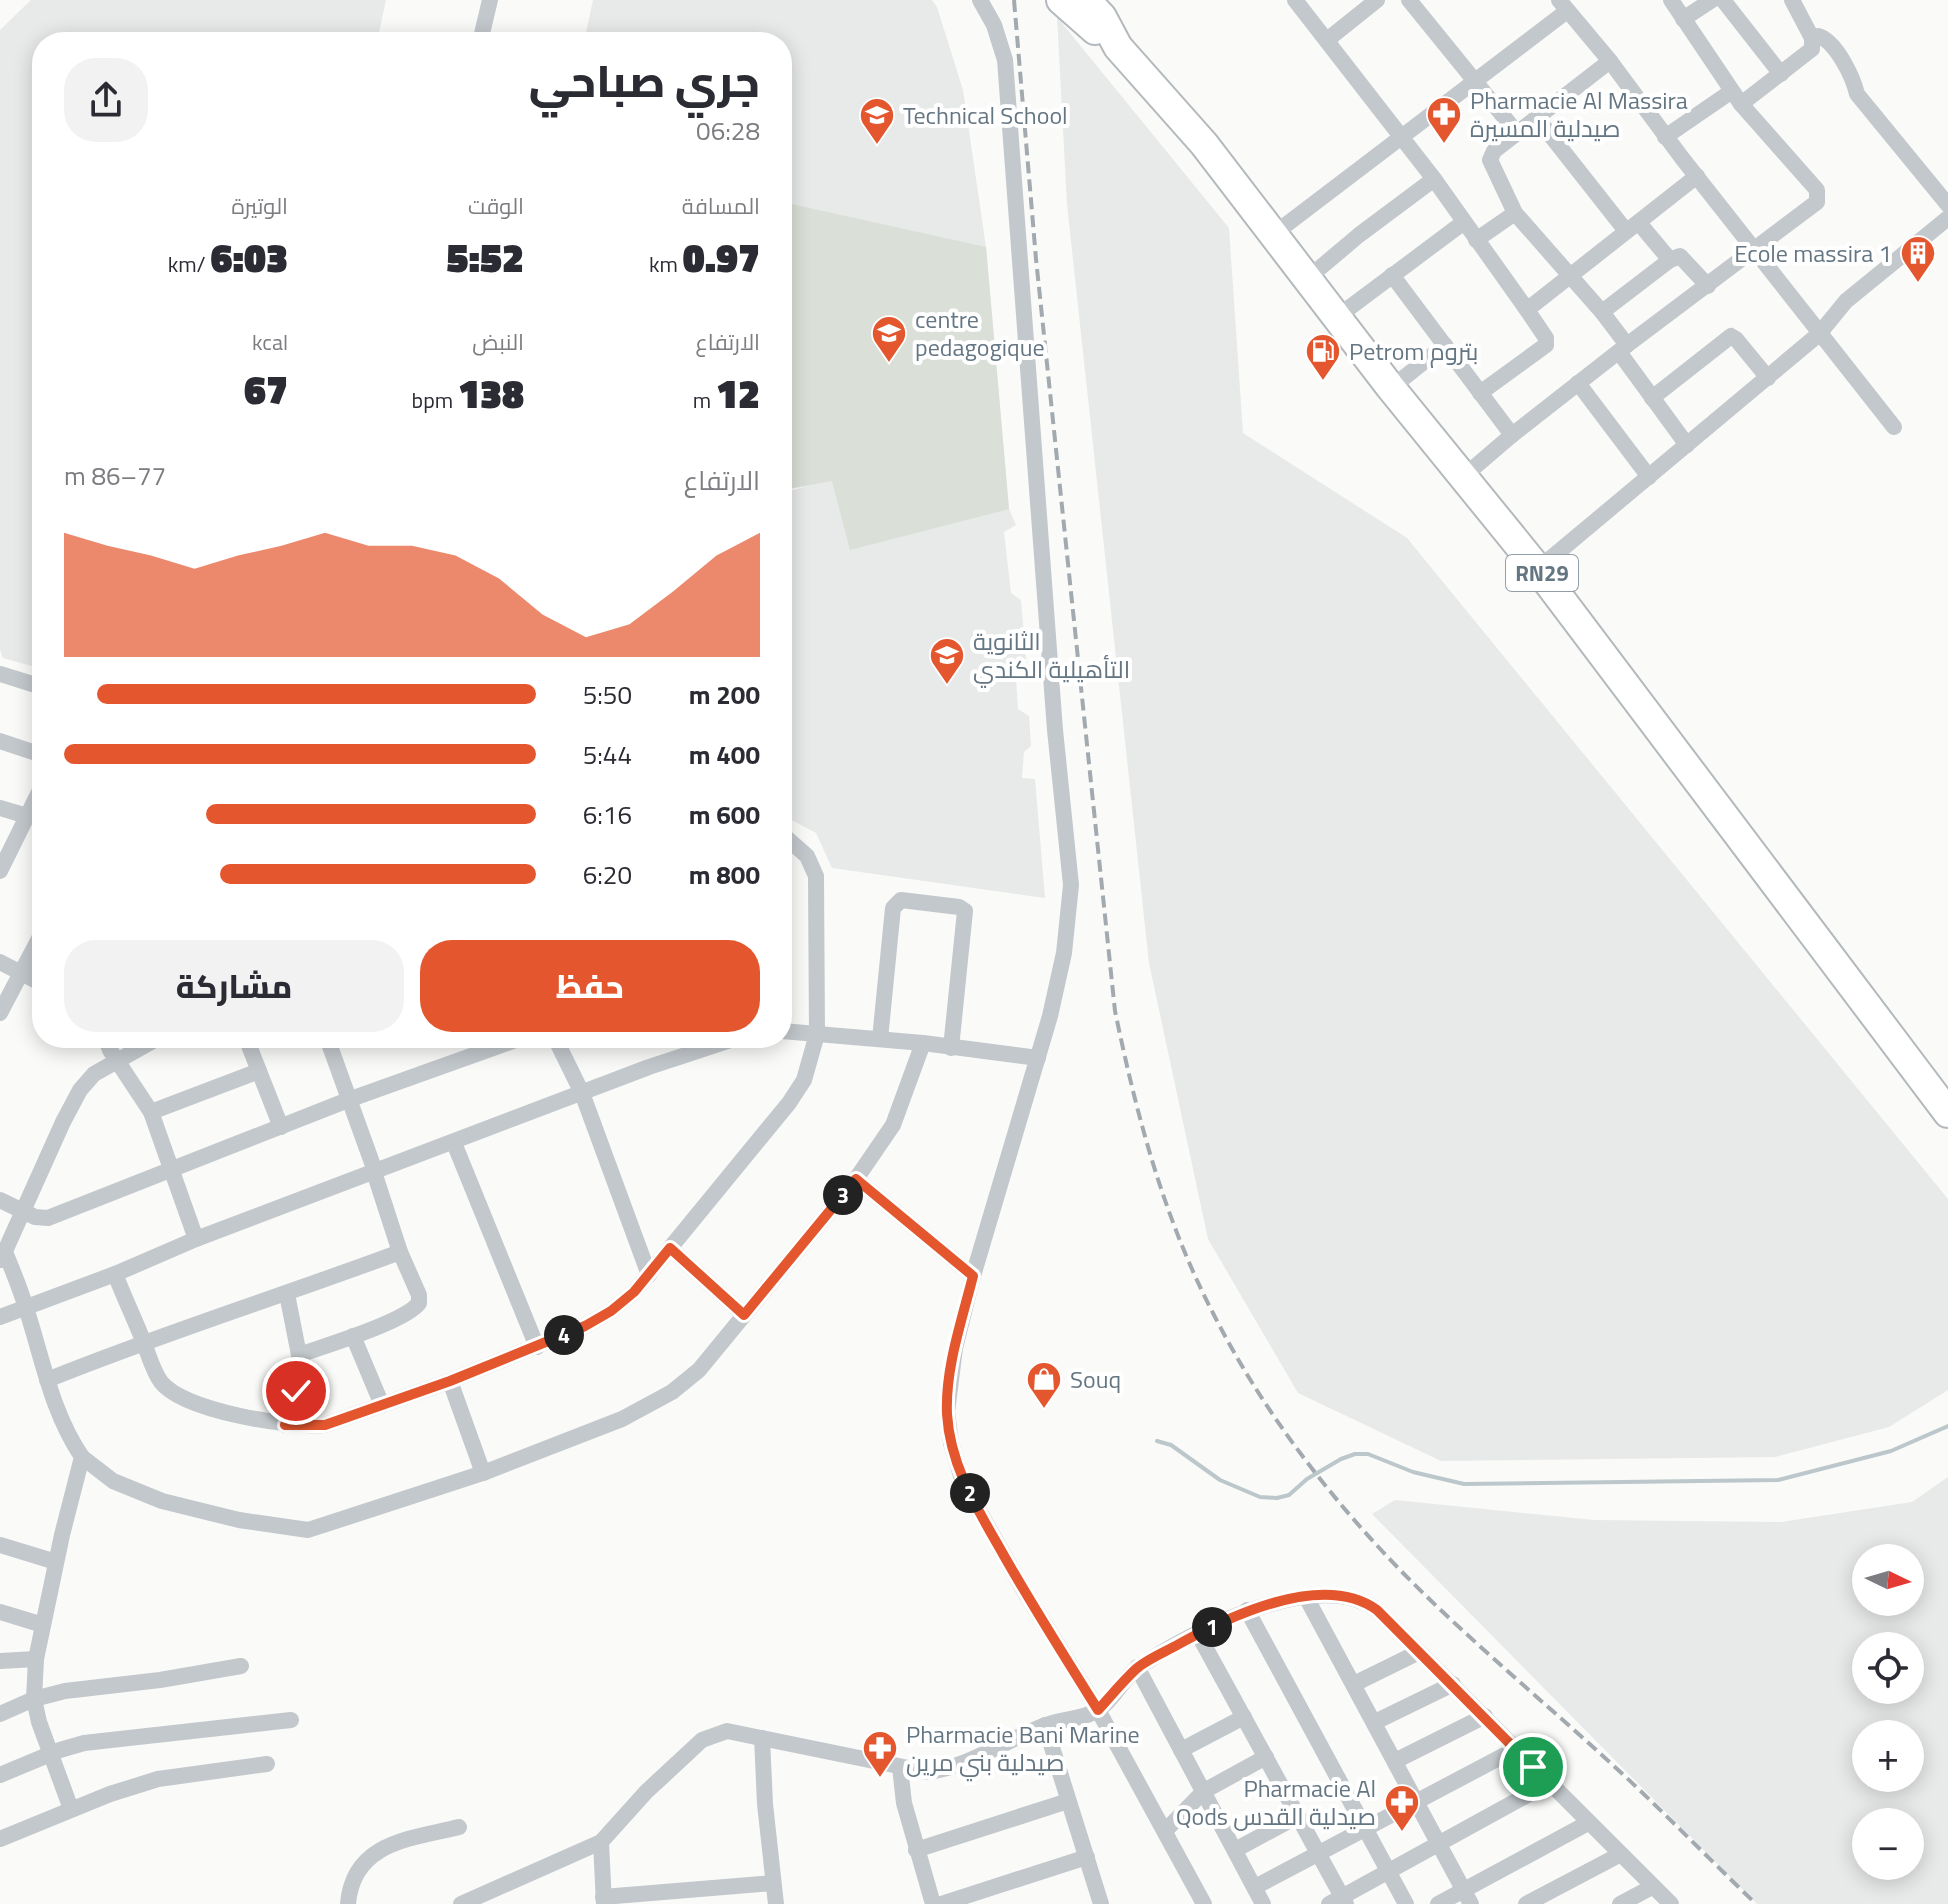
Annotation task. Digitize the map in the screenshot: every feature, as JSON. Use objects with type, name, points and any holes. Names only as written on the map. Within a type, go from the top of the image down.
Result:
[{"type":"highway","name":"RN29","points":[[1061,0],[1118,47],[1204,144],[1391,388],[1538,569],[1948,1113]]},
{"type":"highway","name":"RN29","points":[[1086,0],[1102,17],[1118,47]]},
{"type":"street","points":[[482,32],[490,0]]},
{"type":"street","points":[[980,0],[994,25],[1005,60],[1055,730],[1071,885],[1065,942],[1054,1000],[973,1276],[949,1380],[947,1412],[951,1443],[961,1476],[974,1502],[1023,1589],[1098,1710],[1204,1904]]},
{"type":"street","points":[[1295,0],[1434,179],[1546,338],[1546,345],[1480,393]]},
{"type":"street","points":[[1327,40],[1377,0]]},
{"type":"street","points":[[1409,0],[1517,133]]},
{"type":"street","points":[[1463,477],[1623,348],[1814,206],[1818,194],[1736,97],[1671,0]]},
{"type":"street","points":[[1683,19],[1712,0]]},
{"type":"street","points":[[1723,0],[1781,74]]},
{"type":"street","points":[[1665,137],[1781,74],[1810,52],[1812,38],[1792,0]]},
{"type":"street","points":[[1274,234],[1475,82],[1563,5],[1610,61],[1665,137],[1894,427]]},
{"type":"street","points":[[1812,38],[1827,39],[1852,75],[1857,94],[1948,205]]},
{"type":"street","points":[[1610,61],[1494,151],[1490,160],[1515,213],[1602,312],[1652,398],[1687,445]]},
{"type":"street","points":[[1537,118],[1632,227],[1670,260]]},
{"type":"street","points":[[1525,307],[1533,305],[1697,176]]},
{"type":"street","points":[[1308,278],[1434,179]]},
{"type":"street","points":[[1476,240],[1515,213]]},
{"type":"street","points":[[1538,569],[1768,378],[1819,334],[1846,301],[1948,218]]},
{"type":"street","points":[[1337,317],[1464,222]]},
{"type":"street","points":[[1602,312],[1670,260],[1683,257],[1708,286]]},
{"type":"street","points":[[1392,275],[1512,435]]},
{"type":"street","points":[[1652,398],[1731,336],[1768,378]]},
{"type":"street","points":[[1391,388],[1445,345]]},
{"type":"street","points":[[1578,383],[1649,477]]},
{"type":"street","points":[[0,674],[32,684]]},
{"type":"street","points":[[0,741],[32,752]]},
{"type":"street","points":[[0,871],[32,806]]},
{"type":"street","points":[[0,808],[27,816]]},
{"type":"street","points":[[115,1274],[163,1384],[182,1396],[219,1410],[285,1425],[325,1425],[537,1347],[611,1311],[649,1275],[789,1103],[810,1063],[817,1034],[816,876],[807,856],[792,843]]},
{"type":"street","points":[[880,1039],[893,908],[901,900],[959,907],[965,911],[951,1048]]},
{"type":"street","points":[[0,1013],[32,954]]},
{"type":"street","points":[[0,962],[32,979]]},
{"type":"street","points":[[792,1032],[923,1043],[1038,1058]]},
{"type":"street","points":[[138,1048],[94,1074],[80,1090],[3,1257],[26,1309],[64,1427],[82,1457],[113,1481],[162,1501],[239,1520],[308,1530],[483,1473],[622,1419],[672,1392],[699,1370],[856,1179],[893,1125],[923,1043]]},
{"type":"street","points":[[109,1048],[151,1112],[196,1239]]},
{"type":"street","points":[[250,1048],[281,1127]]},
{"type":"street","points":[[299,1355],[353,1336],[408,1312],[419,1303],[419,1295],[400,1252],[330,1048]]},
{"type":"street","points":[[0,1200],[39,1219],[48,1218],[348,1100],[493,1048]]},
{"type":"street","points":[[560,1048],[582,1093],[649,1275]]},
{"type":"street","points":[[0,1317],[115,1274],[196,1239],[649,1067],[707,1048]]},
{"type":"street","points":[[151,1112],[259,1071]]},
{"type":"street","points":[[454,1143],[537,1347]]},
{"type":"street","points":[[856,1179],[973,1276]]},
{"type":"street","points":[[670,1248],[744,1315]]},
{"type":"street","points":[[47,1380],[143,1342],[400,1252]]},
{"type":"street","points":[[285,1425],[296,1391],[299,1355],[287,1294]]},
{"type":"street","points":[[353,1336],[382,1405]]},
{"type":"street","points":[[450,1381],[483,1473]]},
{"type":"street","points":[[71,1809],[50,1755],[34,1699],[36,1659],[82,1457]]},
{"type":"street","points":[[0,1545],[56,1562]]},
{"type":"street","points":[[461,1904],[601,1842],[646,1792],[702,1740],[727,1731],[928,1772],[948,1769],[978,1759],[1045,1725],[1098,1710],[1137,1667],[1247,1610],[1306,1597],[1345,1596],[1363,1600],[1377,1610],[1671,1904]]},
{"type":"street","points":[[1306,1597],[1467,1897]]},
{"type":"street","points":[[1247,1610],[1406,1904]]},
{"type":"street","points":[[0,1612],[43,1625]]},
{"type":"street","points":[[1198,1634],[1318,1853],[1339,1902],[1549,1783]]},
{"type":"street","points":[[1354,1684],[1419,1652]]},
{"type":"street","points":[[0,1661],[36,1659]]},
{"type":"street","points":[[0,1714],[34,1699],[65,1691],[160,1680],[241,1666]]},
{"type":"street","points":[[1137,1667],[1263,1904]]},
{"type":"street","points":[[1375,1722],[1453,1684]]},
{"type":"street","points":[[1395,1761],[1485,1716]]},
{"type":"street","points":[[1181,1750],[1244,1717]]},
{"type":"street","points":[[0,1775],[84,1743],[291,1720]]},
{"type":"street","points":[[1045,1725],[1101,1904]]},
{"type":"street","points":[[762,1738],[776,1904]]},
{"type":"street","points":[[1255,1887],[1516,1749]]},
{"type":"street","points":[[1165,1831],[1204,1791],[1266,1757]]},
{"type":"street","points":[[0,1839],[71,1809],[158,1779],[267,1764]]},
{"type":"street","points":[[900,1767],[904,1803],[933,1904]]},
{"type":"street","points":[[916,1850],[1068,1801]]},
{"type":"street","points":[[1235,1850],[1298,1816]]},
{"type":"street","points":[[1438,1904],[1467,1897],[1588,1823]]},
{"type":"street","points":[[348,1904],[349,1892],[359,1867],[375,1852],[403,1840],[459,1827]]},
{"type":"street","points":[[601,1842],[603,1901],[773,1883]]},
{"type":"street","points":[[1526,1904],[1621,1854]]},
{"type":"street","points":[[941,1904],[1087,1857]]},
{"type":"street","points":[[1620,1904],[1652,1887]]},
{"type":"shaded area","points":[[31,0],[386,0],[379,32],[32,32],[32,666],[3,658],[0,650],[0,30]]},
{"type":"shaded area","points":[[593,0],[932,0],[937,7],[963,90],[986,247],[1009,509],[1016,525],[1004,532],[1011,593],[1021,600],[1026,659],[1015,664],[1018,709],[1029,716],[1031,746],[1024,752],[1022,778],[1035,779],[1045,898],[832,868],[816,833],[792,820],[792,490],[808,486],[792,488],[792,32],[586,32]]},
{"type":"shaded area","points":[[1057,17],[1229,228],[1243,433],[1407,538],[1948,1199],[1948,1390],[1889,1427],[1775,1457],[1441,1461],[1298,1393],[1208,1239],[1149,963],[1067,204]]},
{"type":"shaded area","name":"centre pedagogique","points":[[792,204],[986,247],[1009,509],[850,550],[832,481],[792,488]]},
{"type":"shaded area","points":[[1948,1477],[1948,1904],[1757,1904],[1372,1514],[1395,1500],[1594,1520],[1781,1522],[1912,1502]]},
{"type":"waterway","points":[[1157,1441],[1171,1445],[1220,1480],[1260,1497],[1277,1498],[1289,1495],[1307,1479],[1355,1454],[1368,1454],[1413,1472],[1464,1484],[1778,1480],[1891,1451],[1948,1426]]},
{"type":"railway","points":[[1014,0],[1036,259],[1115,1011],[1154,1167],[1181,1242],[1214,1315],[1253,1385],[1299,1451],[1349,1514],[1427,1597],[1623,1775],[1756,1904]]},
{"type":"place","name":"Pharmacie Al Massira صيدلية المسيرة","points":[[1444,145]]},
{"type":"place","name":"Technical School","points":[[877,146]]},
{"type":"place","name":"Ecole massira 1","points":[[1918,284]]},
{"type":"place","name":"centre pedagogique","points":[[889,364]]},
{"type":"place","name":"Petrom بتروم","points":[[1323,382]]},
{"type":"place","name":"الثانوية التأهيلية الكندي","points":[[947,686]]},
{"type":"place","name":"Souq","points":[[1044,1410]]},
{"type":"place","name":"Pharmacie Bani Marine صيدلية بني مرين","points":[[880,1779]]},
{"type":"place","name":"Pharmacie Al Qods صيدلية القدس","points":[[1402,1833]]},
{"type":"route","points":[[296,1391],[285,1425],[305,1427],[325,1425],[450,1381],[537,1347],[611,1311],[634,1292],[670,1248],[744,1315],[856,1179],[973,1276],[949,1380],[947,1412],[951,1443],[961,1476],[974,1502],[1023,1589],[1098,1710],[1137,1667],[1247,1610],[1306,1597],[1345,1596],[1363,1600],[1377,1610],[1533,1767]]}]
